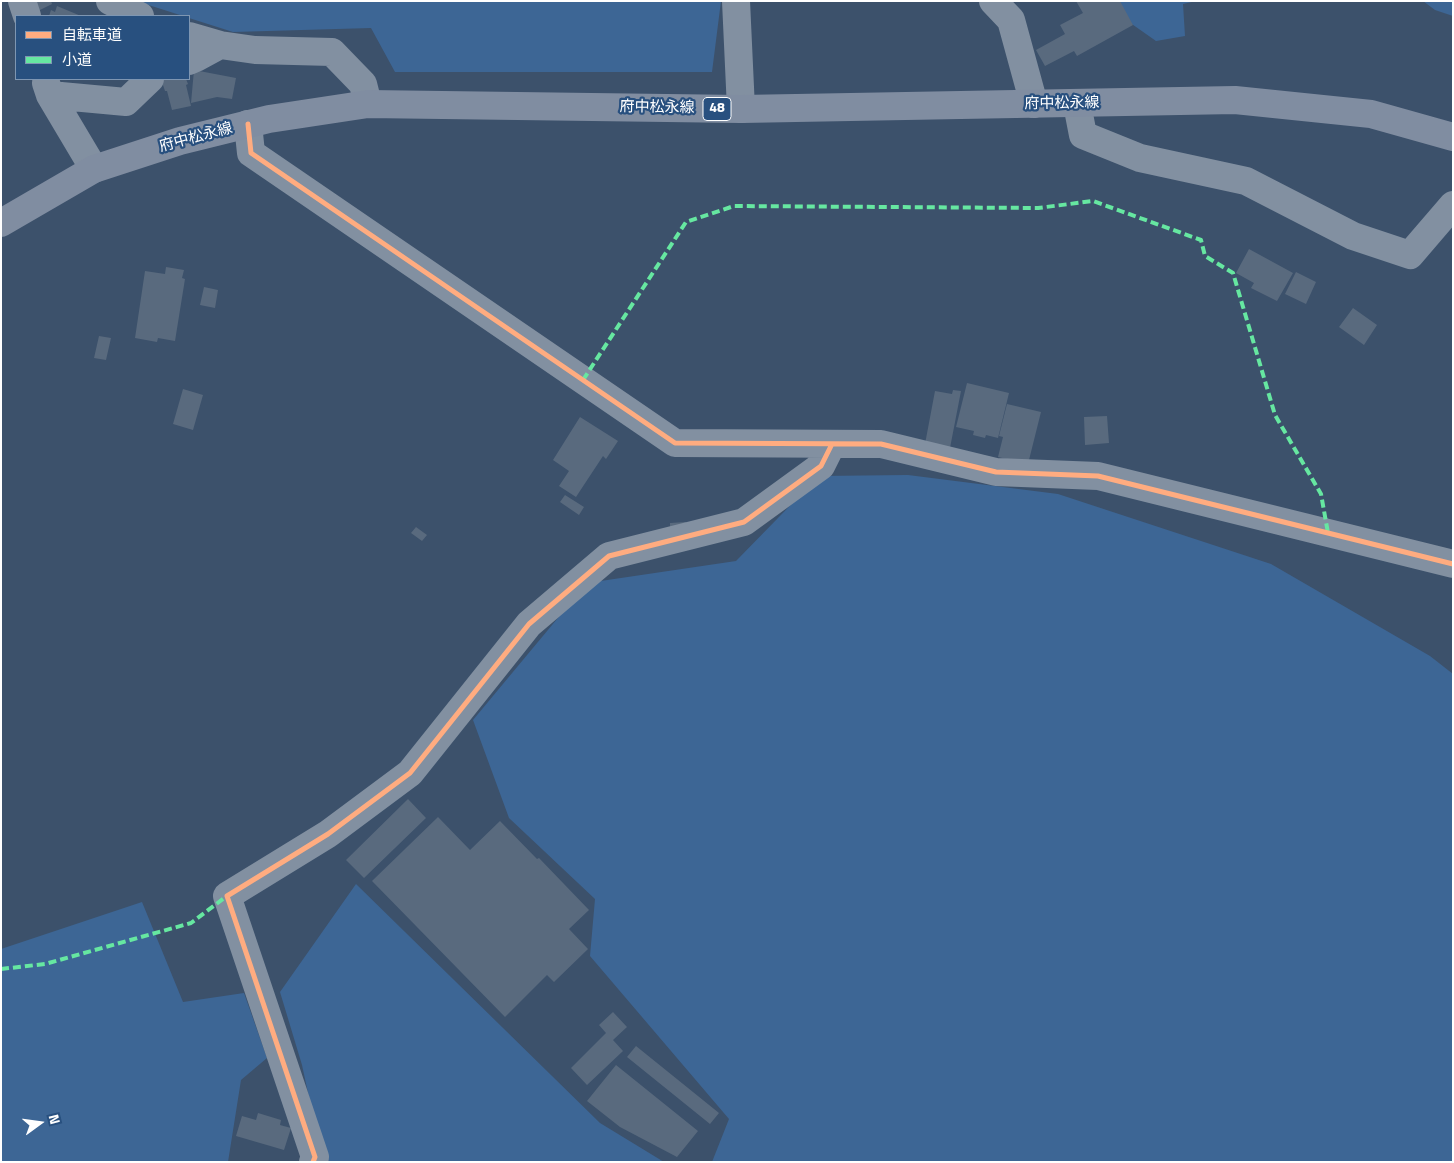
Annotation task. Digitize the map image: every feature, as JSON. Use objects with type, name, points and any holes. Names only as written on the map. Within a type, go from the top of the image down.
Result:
[{"type":"main road","name":"府中松永線","points":[[1,223],[94,168],[180,141],[269,118],[368,104],[741,109],[1235,100],[1371,114],[1453,137]]},
{"type":"street","points":[[22,1],[27,15]]},
{"type":"street","points":[[110,1],[138,15]]},
{"type":"street","points":[[736,1],[741,109]]},
{"type":"street","points":[[993,1],[1010,20],[1034,104]]},
{"type":"street","points":[[190,36],[220,45],[255,50],[332,52],[362,84],[368,104]]},
{"type":"street","points":[[190,61],[220,45]]},
{"type":"street","points":[[47,87],[126,102],[149,80]]},
{"type":"street","points":[[47,87],[94,168]]},
{"type":"street","points":[[1077,104],[1083,136],[1140,158],[1246,181],[1352,236],[1410,255],[1453,205]]},
{"type":"street","points":[[248,124],[251,153],[675,443],[881,444],[996,472],[1098,476],[1453,564]]},
{"type":"street","points":[[313,1162],[315,1157],[227,896],[328,834],[410,773],[529,624],[609,556],[744,522],[821,466],[832,444]]},
{"type":"shaded area","points":[[136,1],[721,1],[712,72],[395,72],[371,28],[233,32],[190,18],[190,15],[180,15]]},
{"type":"shaded area","points":[[1111,1],[1196,1],[1183,4],[1185,36],[1156,41],[1109,8]]},
{"type":"shaded area","points":[[1423,1],[1453,1],[1453,16],[1435,10]]},
{"type":"shaded area","points":[[908,475],[1058,494],[1271,564],[1430,656],[1453,674],[1453,1162],[712,1162],[729,1119],[590,956],[595,899],[509,818],[473,720],[587,583],[736,561],[819,476]]},
{"type":"shaded area","points":[[356,884],[600,1123],[664,1162],[323,1162],[302,1065],[280,992]]},
{"type":"shaded area","points":[[142,902],[183,1002],[244,993],[267,1058],[241,1080],[228,1162],[1,1162],[1,949]]},
{"type":"building","points":[[28,1],[51,1],[52,4],[34,13]]},
{"type":"building","points":[[1076,1],[1120,1],[1133,25],[1077,56],[1074,51],[1045,66],[1036,50],[1065,34],[1060,25],[1083,13]]},
{"type":"building","points":[[57,6],[79,15],[49,15],[51,10],[55,12]]},
{"type":"building","points":[[194,70],[236,78],[232,99],[217,97],[191,103]]},
{"type":"building","points":[[161,80],[186,80],[191,106],[172,110],[167,91],[165,91]]},
{"type":"building","points":[[1249,249],[1293,273],[1277,301],[1251,288],[1254,283],[1236,273]]},
{"type":"building","points":[[166,267],[184,270],[182,278],[185,279],[175,341],[158,338],[157,342],[135,338],[145,271],[165,274]]},
{"type":"building","points":[[1296,272],[1316,282],[1306,304],[1285,294]]},
{"type":"building","points":[[204,287],[218,290],[215,308],[200,305]]},
{"type":"building","points":[[1353,308],[1377,325],[1364,345],[1339,327]]},
{"type":"building","points":[[99,336],[111,338],[106,360],[94,358]]},
{"type":"building","points":[[967,383],[1009,393],[998,438],[986,435],[985,438],[973,435],[974,431],[956,427]]},
{"type":"building","points":[[183,389],[203,395],[193,430],[173,424]]},
{"type":"building","points":[[953,390],[961,391],[950,448],[925,444],[935,391],[952,394]]},
{"type":"building","points":[[1007,404],[1041,412],[1028,464],[998,457],[1003,437],[999,436]]},
{"type":"building","points":[[1107,416],[1109,443],[1085,445],[1084,417]]},
{"type":"building","points":[[580,417],[618,441],[606,459],[603,456],[576,497],[559,486],[569,471],[553,460]]},
{"type":"building","points":[[565,495],[584,507],[579,515],[560,502]]},
{"type":"building","points":[[686,522],[686,536],[670,537],[670,523]]},
{"type":"building","points":[[416,527],[427,535],[422,541],[411,533]]},
{"type":"building","points":[[408,799],[426,818],[364,878],[346,860]]},
{"type":"building","points":[[438,817],[470,850],[500,821],[589,910],[569,929],[588,949],[554,982],[547,975],[505,1017],[372,881]]},
{"type":"building","points":[[613,1012],[627,1027],[613,1040],[623,1051],[587,1085],[571,1068],[606,1033],[599,1025]]},
{"type":"building","points":[[636,1046],[719,1113],[710,1124],[627,1057]]},
{"type":"building","points":[[616,1065],[698,1131],[677,1157],[620,1127],[587,1101]]},
{"type":"building","points":[[258,1113],[281,1120],[280,1125],[291,1128],[284,1150],[236,1136],[242,1116],[256,1120]]},
{"type":"marked path","points":[[583,380],[686,222],[734,206],[1038,208],[1093,201],[1201,240],[1205,256],[1233,273],[1275,415],[1321,494],[1328,533]]},
{"type":"marked path","points":[[1,969],[45,964],[191,923],[227,896]]},
{"type":"cycle path","points":[[248,124],[251,153],[675,443],[881,444],[996,472],[1098,476],[1453,564]]},
{"type":"cycle path","points":[[313,1162],[315,1157],[227,896],[328,834],[410,773],[529,624],[609,556],[744,522],[821,466],[832,444]]}]
